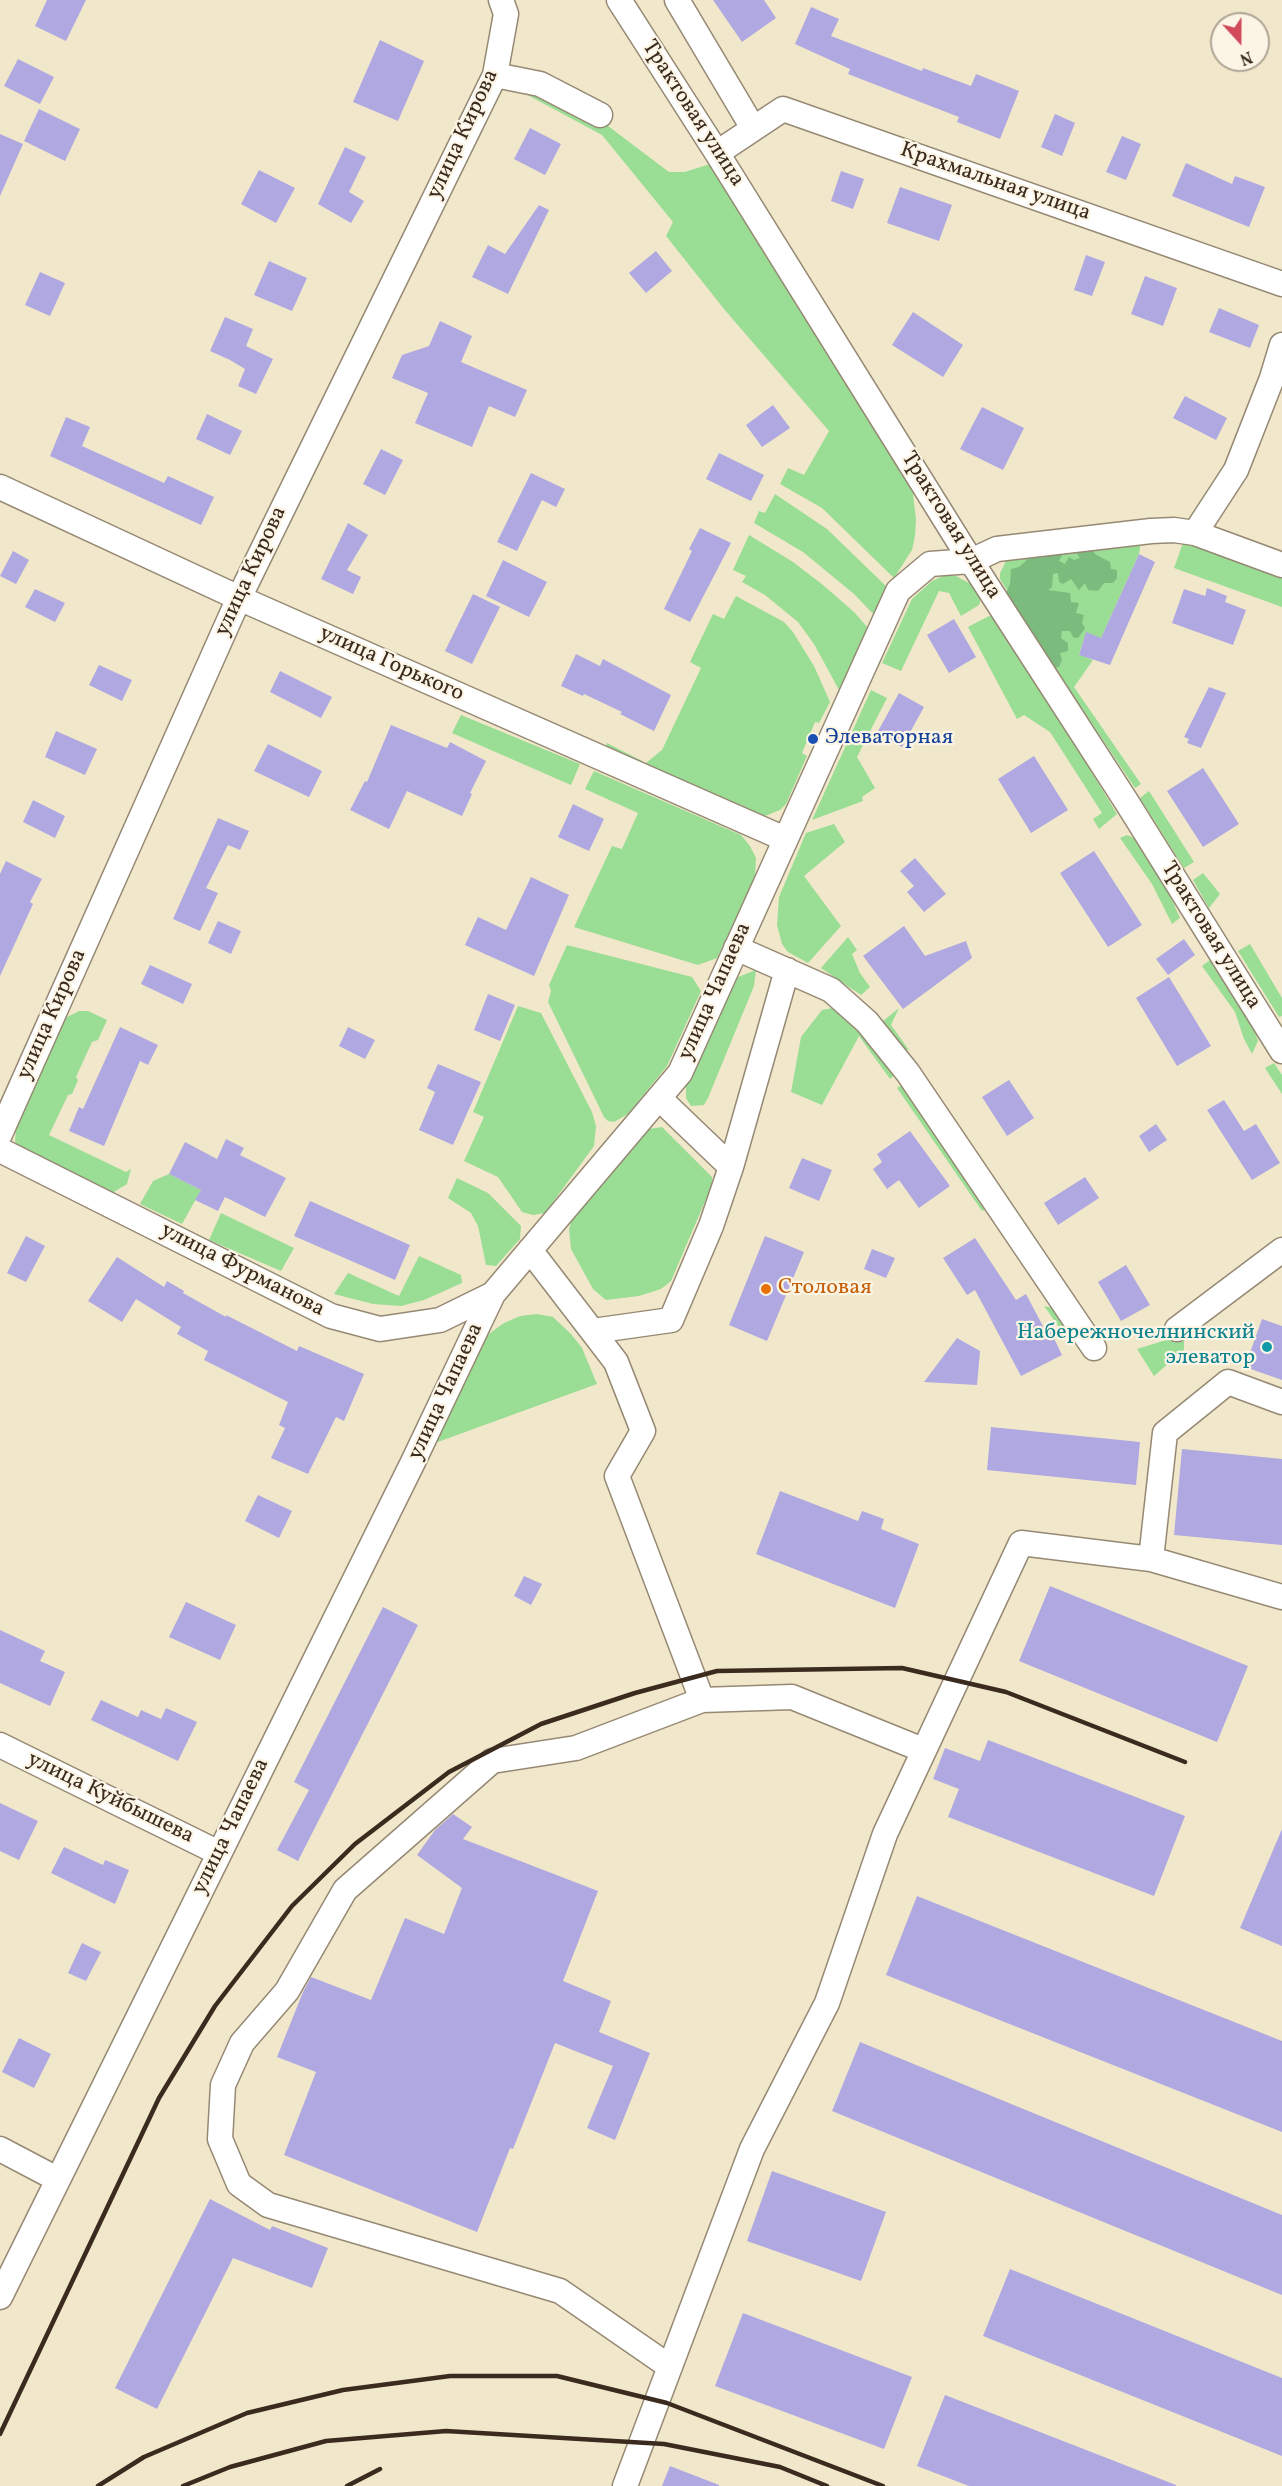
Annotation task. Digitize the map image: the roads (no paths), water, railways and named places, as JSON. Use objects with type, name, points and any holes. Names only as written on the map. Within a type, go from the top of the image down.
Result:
[{"type":"street","name":"Трактовая улица","points":[[619,0],[971,561],[1114,781],[1282,1051]]},
{"type":"street","points":[[677,0],[753,128]]},
{"type":"street","name":"улица Кирова","points":[[0,1134],[239,598],[495,75],[504,7]]},
{"type":"street","points":[[495,75],[540,84],[600,114]]},
{"type":"street","name":"Крахмальная улица","points":[[717,153],[783,109],[1282,284]]},
{"type":"street","points":[[1195,533],[1236,470],[1272,378],[1282,345]]},
{"type":"street","name":"улица Горького","points":[[0,487],[239,598],[785,839]]},
{"type":"street","name":"улица Чапаева","points":[[0,2297],[413,1462],[493,1294],[680,1073],[898,591],[930,564],[971,561],[997,549],[1100,536],[1174,530],[1195,533],[1282,565]]},
{"type":"street","points":[[736,948],[831,990],[867,1022],[908,1073],[1094,1348]]},
{"type":"street","points":[[593,1331],[671,1320],[711,1226],[731,1167],[787,970]]},
{"type":"street","points":[[660,1099],[731,1167]]},
{"type":"street","name":"улица Фурманова","points":[[0,1150],[332,1316],[380,1329],[440,1320],[493,1294]]},
{"type":"street","points":[[530,1250],[616,1362],[643,1431],[617,1476],[702,1700]]},
{"type":"street","points":[[1177,1329],[1282,1250]]},
{"type":"street","points":[[1151,1559],[1165,1433],[1228,1382],[1282,1402]]},
{"type":"street","points":[[626,2486],[752,2149],[827,2003],[885,1834],[1020,1543],[1151,1559],[1282,1598]]},
{"type":"street","points":[[670,2367],[560,2291],[268,2205],[239,2184],[220,2139],[223,2085],[242,2043],[287,1991],[345,1890],[492,1761],[576,1748],[702,1700],[792,1697],[923,1750]]},
{"type":"street","name":"улица Куйбышева","points":[[0,1745],[219,1853]]},
{"type":"street","points":[[0,2149],[57,2179]]},
{"type":"railway","points":[[0,2434],[159,2098],[215,2006],[292,1906],[355,1844],[449,1772],[541,1724],[635,1693],[717,1671],[902,1668],[1006,1692],[1185,1762]]},
{"type":"railway","points":[[98,2486],[144,2457],[247,2413],[343,2390],[450,2376],[557,2376],[667,2403],[883,2486]]},
{"type":"railway","points":[[183,2486],[230,2467],[326,2441],[446,2431],[664,2444],[780,2467],[827,2486]]},
{"type":"railway","points":[[347,2486],[380,2469]]},
{"type":"place","name":"Элеваторная","points":[[813,739]]},
{"type":"place","name":"Столовая","points":[[766,1289]]},
{"type":"place","name":"Набережночелнинский элеватор","points":[[1267,1347]]}]
